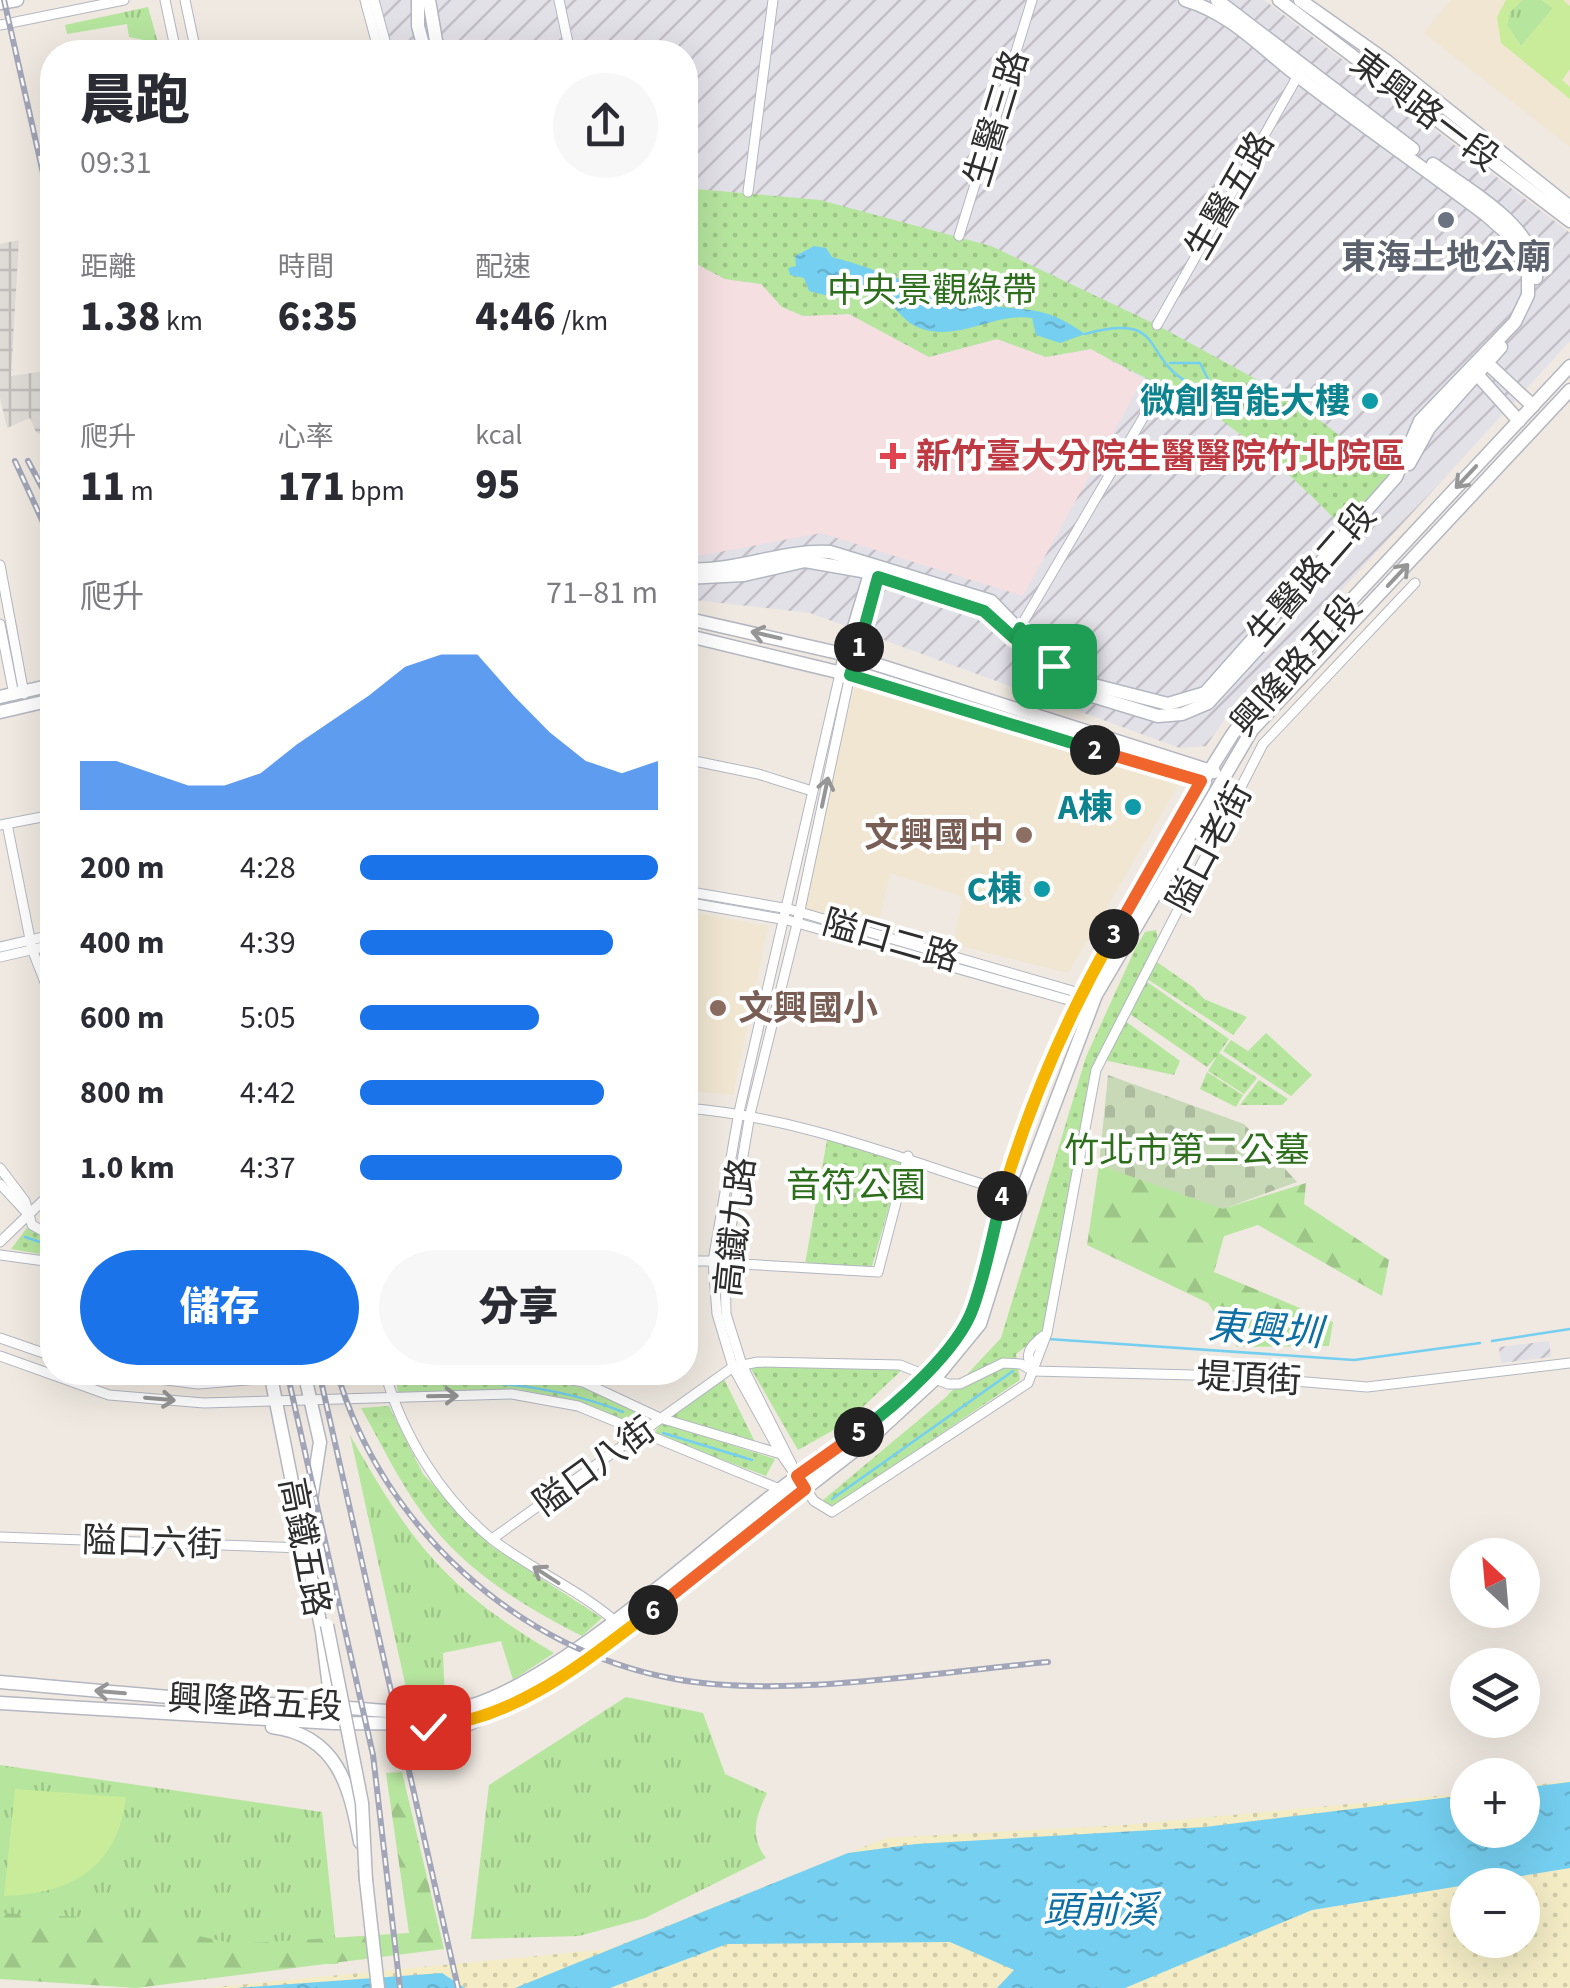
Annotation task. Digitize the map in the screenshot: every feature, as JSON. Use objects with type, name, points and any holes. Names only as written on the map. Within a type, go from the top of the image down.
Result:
[{"type":"street","points":[[0,4],[18,0]]},
{"type":"street","points":[[0,25],[124,0]]},
{"type":"street","points":[[166,0],[174,40]]},
{"type":"street","points":[[185,0],[193,40]]},
{"type":"street","points":[[366,0],[376,40]]},
{"type":"street","points":[[374,0],[385,40]]},
{"type":"street","points":[[418,0],[422,40]]},
{"type":"street","points":[[429,0],[436,40]]},
{"type":"street","points":[[559,0],[567,40]]},
{"type":"street","points":[[748,192],[773,0]]},
{"type":"street","name":"生醫三路","points":[[959,236],[1032,0]]},
{"type":"street","name":"生醫路二段","points":[[876,570],[991,601],[1017,632],[1074,680],[1168,704],[1206,692],[1396,476],[1420,421],[1519,329],[1535,296],[1537,267],[1529,248],[1490,207],[1220,14],[1185,0]]},
{"type":"street","name":"生醫路二段","points":[[1217,0],[1301,71]]},
{"type":"street","name":"東興路一段","points":[[1279,0],[1570,221]]},
{"type":"street","name":"東興路一段","points":[[1300,0],[1388,62],[1570,207]]},
{"type":"street","name":"生醫五路","points":[[1156,325],[1301,71]]},
{"type":"street","points":[[1477,366],[1533,406]]},
{"type":"street","points":[[1477,366],[1518,421]]},
{"type":"street","name":"興隆路五段","points":[[930,1376],[973,1310],[1004,1191],[1046,1070],[1079,998],[1201,781],[1256,702],[1570,366]]},
{"type":"street","points":[[1017,632],[1160,389]]},
{"type":"street","name":"興隆路五段","points":[[0,1682],[253,1706],[428,1712],[468,1707],[547,1667],[785,1494],[807,1491],[980,1324],[1020,1196],[1094,1001],[1262,719],[1570,390]]},
{"type":"street","points":[[698,568],[738,565],[809,550],[876,570]]},
{"type":"street","points":[[698,577],[744,575],[806,560],[876,570]]},
{"type":"street","points":[[0,565],[16,699]]},
{"type":"street","name":"高鐵九路","points":[[793,916],[812,791],[876,570]]},
{"type":"street","name":"隘口老街","points":[[807,1491],[832,1512],[848,1505],[1028,1383],[1046,1333],[1096,1070],[1263,744],[1415,582]]},
{"type":"street","points":[[698,621],[852,656],[1210,769],[1222,782]]},
{"type":"street","points":[[0,624],[16,699]]},
{"type":"street","points":[[698,638],[845,674],[1201,781],[1222,782]]},
{"type":"street","name":"高鐵九路","points":[[807,1491],[781,1454],[737,1366],[716,1314],[712,1261],[845,674]]},
{"type":"street","points":[[0,712],[16,699],[40,690]]},
{"type":"street","points":[[698,762],[812,791]]},
{"type":"street","points":[[40,818],[4,824],[40,968]]},
{"type":"street","name":"隘口二路","points":[[698,893],[1094,1001]]},
{"type":"street","name":"隘口二路","points":[[698,904],[793,916]]},
{"type":"street","points":[[0,957],[40,940]]},
{"type":"street","points":[[0,947],[40,944]]},
{"type":"street","points":[[698,1109],[744,1113],[908,1156],[1020,1196]]},
{"type":"street","name":"高鐵九路","points":[[744,1113],[724,1263],[726,1314],[737,1366],[807,1491]]},
{"type":"street","points":[[724,1263],[878,1272],[908,1156]]},
{"type":"street","points":[[0,1168],[25,1200],[32,1224],[40,1229]]},
{"type":"street","points":[[0,1184],[27,1213]]},
{"type":"street","points":[[0,1242],[40,1202]]},
{"type":"street","points":[[0,1255],[40,1260]]},
{"type":"street","points":[[698,1260],[712,1261]]},
{"type":"street","points":[[737,1366],[900,1365],[960,1384],[1029,1348],[1046,1333]]},
{"type":"street","points":[[0,1338],[40,1352]]},
{"type":"street","points":[[1029,1348],[1027,1358],[1033,1371]]},
{"type":"street","points":[[0,1356],[40,1370]]},
{"type":"street","name":"堤頂街","points":[[1003,1363],[1021,1364],[1033,1371],[1234,1376],[1367,1387],[1570,1363]]},
{"type":"street","name":"隘口八街","points":[[492,1539],[737,1366]]},
{"type":"street","points":[[81,1385],[109,1395],[204,1403],[512,1394],[578,1406],[785,1494]]},
{"type":"street","name":"高鐵五路","points":[[273,1385],[308,1551],[333,1723]]},
{"type":"street","name":"高鐵五路","points":[[307,1385],[320,1442],[309,1513],[308,1551]]},
{"type":"street","points":[[388,1385],[408,1435],[434,1474],[492,1539],[613,1619],[624,1632]]},
{"type":"street","points":[[590,1385],[660,1418],[781,1454]]},
{"type":"street","name":"興隆路五段","points":[[0,1704],[333,1723],[428,1727],[469,1724],[530,1696],[624,1632],[785,1494]]},
{"type":"street","name":"隘口六街","points":[[0,1536],[308,1551]]},
{"type":"street","points":[[308,1551],[357,1772],[378,1988]]},
{"type":"street","points":[[0,1704],[62,1716],[281,1728],[326,1750],[349,1788],[366,1881]]},
{"type":"shaded area","points":[[379,0],[1264,0],[1570,233],[1570,341],[1229,713],[1206,746],[1180,748],[810,613],[698,600],[698,40],[388,40]]},
{"type":"shaded area","points":[[1451,0],[1570,0],[1570,147],[1424,33]]},
{"type":"shaded area","points":[[19,240],[11,376],[40,372],[40,434],[30,418],[7,428],[0,398],[0,244]]},
{"type":"shaded area","name":"新竹臺大分院生醫醫院竹北院區","points":[[698,265],[725,279],[761,284],[782,307],[803,316],[849,314],[929,357],[997,339],[1046,357],[1091,349],[1143,379],[1023,596],[821,533],[698,555]]},
{"type":"shaded area","name":"文興國中","points":[[857,678],[1182,779],[1068,973],[953,944],[963,897],[890,873],[877,929],[798,911]]},
{"type":"shaded area","name":"文興國小","points":[[698,913],[768,926],[733,1095],[698,1091]]},
{"type":"shaded area","points":[[1549,1341],[1551,1357],[1501,1363],[1499,1347]]},
{"type":"green space","points":[[1506,0],[1522,0],[1510,12],[1507,25],[1521,46],[1553,8],[1542,0],[1563,0],[1570,6],[1570,69],[1562,80],[1570,87],[1570,99],[1501,43],[1497,17]]},
{"type":"green space","points":[[1522,0],[1542,0],[1553,8],[1521,46],[1507,25],[1510,12]]},
{"type":"green space","points":[[148,7],[157,40],[129,37],[127,24],[67,34],[65,25]]},
{"type":"green space","name":"中央景觀綠帶","points":[[698,189],[820,200],[991,246],[1157,325],[1292,399],[1391,475],[1342,527],[1287,473],[1221,420],[1091,349],[1046,357],[997,339],[929,357],[849,314],[803,316],[782,307],[761,284],[725,279],[698,265]]},
{"type":"green space","points":[[1156,930],[1158,940],[1102,1052],[1121,1018],[1180,1061],[1174,1075],[1099,1059],[1043,1333],[1016,1354],[1020,1380],[832,1508],[823,1500],[945,1398],[1001,1338],[1086,1057],[1136,947],[1145,932]]},
{"type":"green space","points":[[1151,958],[1204,999],[1247,1017],[1233,1035],[1141,975]]},
{"type":"green space","points":[[1140,977],[1229,1039],[1219,1053],[1257,1078],[1244,1094],[1208,1071],[1217,1056],[1207,1067],[1124,1010]]},
{"type":"green space","points":[[1266,1033],[1312,1075],[1291,1096],[1223,1051],[1231,1040],[1248,1051]]},
{"type":"green space","points":[[1207,1072],[1243,1095],[1236,1107],[1200,1089]]},
{"type":"green space","name":"竹北市第二公墓","points":[[1108,1075],[1244,1124],[1297,1182],[1223,1209],[1099,1165]]},
{"type":"green space","points":[[1259,1080],[1288,1099],[1282,1105],[1240,1105]]},
{"type":"green space","name":"音符公園","points":[[827,1140],[903,1158],[872,1266],[805,1264]]},
{"type":"green space","points":[[1099,1165],[1229,1207],[1306,1183],[1304,1204],[1389,1260],[1382,1296],[1258,1225],[1224,1236],[1214,1272],[1333,1322],[1329,1346],[1237,1347],[1208,1303],[1087,1245]]},
{"type":"green space","points":[[27,1228],[40,1234],[40,1254],[11,1249]]},
{"type":"green space","points":[[906,1366],[846,1423],[798,1450],[750,1367]]},
{"type":"green space","points":[[724,1379],[755,1442],[670,1416]]},
{"type":"green space","points":[[397,1385],[567,1385],[585,1388],[649,1416],[638,1428],[578,1401],[517,1389],[398,1392]]},
{"type":"green space","points":[[389,1406],[423,1474],[491,1546],[602,1618],[582,1636],[502,1589],[448,1544],[413,1499],[361,1408]]},
{"type":"green space","points":[[662,1423],[775,1459],[766,1476],[653,1434]]},
{"type":"green space","points":[[350,1435],[392,1505],[434,1560],[485,1607],[554,1653],[513,1680],[501,1641],[443,1653],[445,1702],[410,1706]]},
{"type":"green space","points":[[626,1697],[703,1713],[725,1774],[767,1793],[756,1826],[757,1842],[766,1858],[645,1918],[579,1936],[471,1939],[489,1785]]},
{"type":"green space","points":[[0,1765],[322,1812],[338,1964],[0,1965]]},
{"type":"green space","points":[[402,1772],[444,1949],[136,1988],[0,1979],[0,1913],[119,1919],[236,1944],[409,1933],[386,1773]]},
{"type":"green space","points":[[15,1789],[126,1797],[113,1842],[101,1859],[69,1883],[50,1890],[4,1896]]},
{"type":"sand","name":"頭前溪","points":[[1570,1781],[1570,1988],[206,1988],[609,1949],[886,1838],[1124,1825],[1450,1795],[1450,1848],[1540,1848],[1540,1784]]},
{"type":"water","points":[[814,246],[826,248],[832,257],[944,294],[1046,313],[1085,334],[1060,343],[1036,335],[1032,318],[1017,317],[947,332],[917,327],[871,287],[833,297],[809,291],[804,278],[790,275],[788,268],[796,266],[795,256]]},
{"type":"water","name":"頭前溪","points":[[1570,1782],[1570,1868],[1540,1873],[1540,1868],[1450,1868],[1450,1888],[1312,1910],[1125,1988],[997,1988],[1014,1970],[950,1942],[727,1944],[610,1988],[515,1988],[848,1853],[916,1844],[1205,1827],[1450,1797],[1450,1848],[1540,1848],[1540,1786]]},
{"type":"water","points":[[442,1973],[465,1988],[236,1988]]},
{"type":"waterway","points":[[1085,334],[1129,328],[1141,332],[1187,382],[1225,388],[1269,418]]},
{"type":"waterway","points":[[1170,363],[1200,363],[1210,383]]},
{"type":"waterway","name":"東興圳","points":[[25,1237],[40,1242]]},
{"type":"waterway","name":"東興圳","points":[[1492,1341],[1570,1329]]},
{"type":"waterway","name":"東興圳","points":[[1048,1339],[1354,1360],[1480,1343]]},
{"type":"waterway","name":"東興圳","points":[[832,1499],[1013,1371]]},
{"type":"waterway","name":"東興圳","points":[[513,1385],[568,1395],[623,1412]]},
{"type":"waterway","name":"東興圳","points":[[663,1433],[752,1460]]},
{"type":"railway","points":[[4,0],[40,160]]},
{"type":"railway","points":[[15,461],[40,516]]},
{"type":"railway","points":[[28,461],[40,484]]},
{"type":"railway","points":[[290,1385],[373,1755],[400,1988]]},
{"type":"railway","points":[[322,1385],[458,1988]]},
{"type":"railway","points":[[342,1385],[358,1428],[386,1481],[422,1529],[464,1573],[511,1610],[562,1641],[617,1664],[675,1679],[763,1686],[860,1682],[1048,1662]]},
{"type":"place","name":"東海土地公廟","points":[[1446,220]]},
{"type":"place","name":"微創智能大樓","points":[[1370,401]]},
{"type":"place","name":"新竹臺大分院生醫醫院竹北院區","points":[[893,456]]},
{"type":"place","name":"A棟","points":[[1133,807]]},
{"type":"place","name":"文興國中","points":[[1024,835]]},
{"type":"place","name":"C棟","points":[[1042,889]]},
{"type":"place","name":"文興國小","points":[[718,1008]]},
{"type":"route","points":[[428,1727],[469,1724],[507,1708],[570,1672],[624,1632],[805,1489],[797,1476],[864,1429],[926,1373],[964,1328],[973,1310],[1004,1191],[1046,1070],[1080,994],[1201,781],[850,675],[878,577],[984,611],[1014,638],[1020,628],[1054,666]]}]
